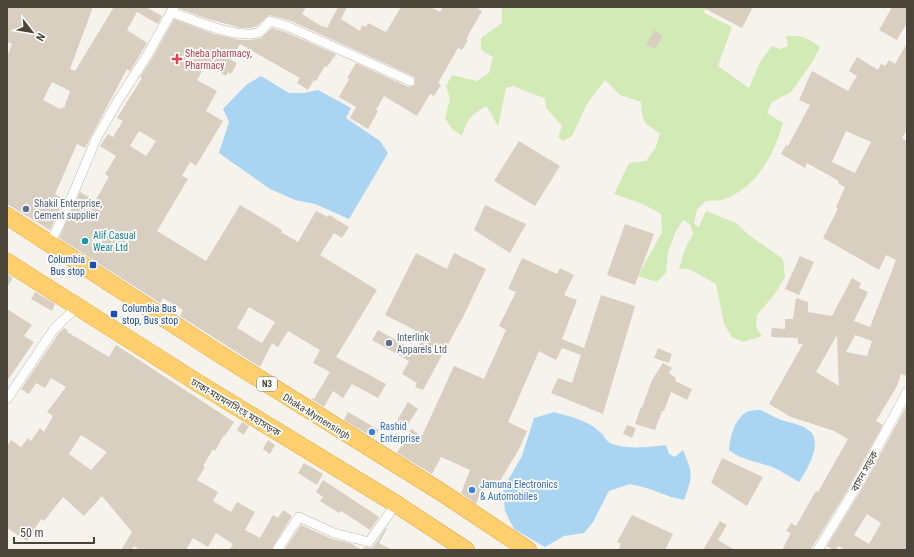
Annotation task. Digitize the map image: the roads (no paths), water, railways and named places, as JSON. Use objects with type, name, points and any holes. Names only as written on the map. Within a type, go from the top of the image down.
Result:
[{"type":"highway","name":"Dhaka-Mymensingh","points":[[7,216],[218,353],[441,492],[528,550]]},
{"type":"highway","name":"ঢাকা-ময়মনসিংহ মহাসড়ক","points":[[7,262],[198,383],[396,504],[466,550]]},
{"type":"street","points":[[50,243],[66,210],[96,139],[173,10],[235,34],[248,35],[258,33],[263,30],[270,21],[273,21],[410,81]]},
{"type":"street","points":[[7,399],[54,329],[77,307]]},
{"type":"street","name":"বাসন সড়ক","points":[[818,550],[852,494],[907,392]]},
{"type":"street","points":[[277,550],[299,517],[334,533],[369,542],[396,504]]},
{"type":"water","points":[[261,76],[289,93],[304,93],[318,90],[351,108],[346,118],[380,141],[388,153],[349,219],[315,204],[295,200],[270,189],[219,153],[229,122],[223,109],[246,85]]},
{"type":"water","points":[[753,410],[761,410],[781,420],[803,427],[810,431],[814,436],[815,442],[812,456],[806,471],[799,482],[777,469],[740,457],[729,450],[730,440],[735,425],[741,416]]},
{"type":"water","points":[[554,412],[578,419],[590,425],[601,433],[610,443],[616,445],[623,447],[653,447],[666,445],[669,454],[675,457],[683,450],[689,464],[691,475],[684,500],[630,484],[609,491],[593,522],[584,533],[564,536],[545,547],[514,529],[505,511],[503,489],[522,456],[534,418]]},
{"type":"place","name":"Sheba pharmacy, Pharmacy","points":[[177,59]]},
{"type":"place","name":"Shakil Enterprise, Cement supplier","points":[[26,209]]},
{"type":"place","name":"Alif Casual Wear Ltd","points":[[85,241]]},
{"type":"place","name":"Columbia Bus stop","points":[[93,265]]},
{"type":"place","name":"Columbia Bus stop, Bus stop","points":[[114,314]]},
{"type":"place","name":"Interlink Apparels Ltd","points":[[389,343]]},
{"type":"place","name":"Rashid Enterprise","points":[[372,432]]},
{"type":"place","name":"Jamuna Electronics & Automobiles","points":[[472,490]]}]
